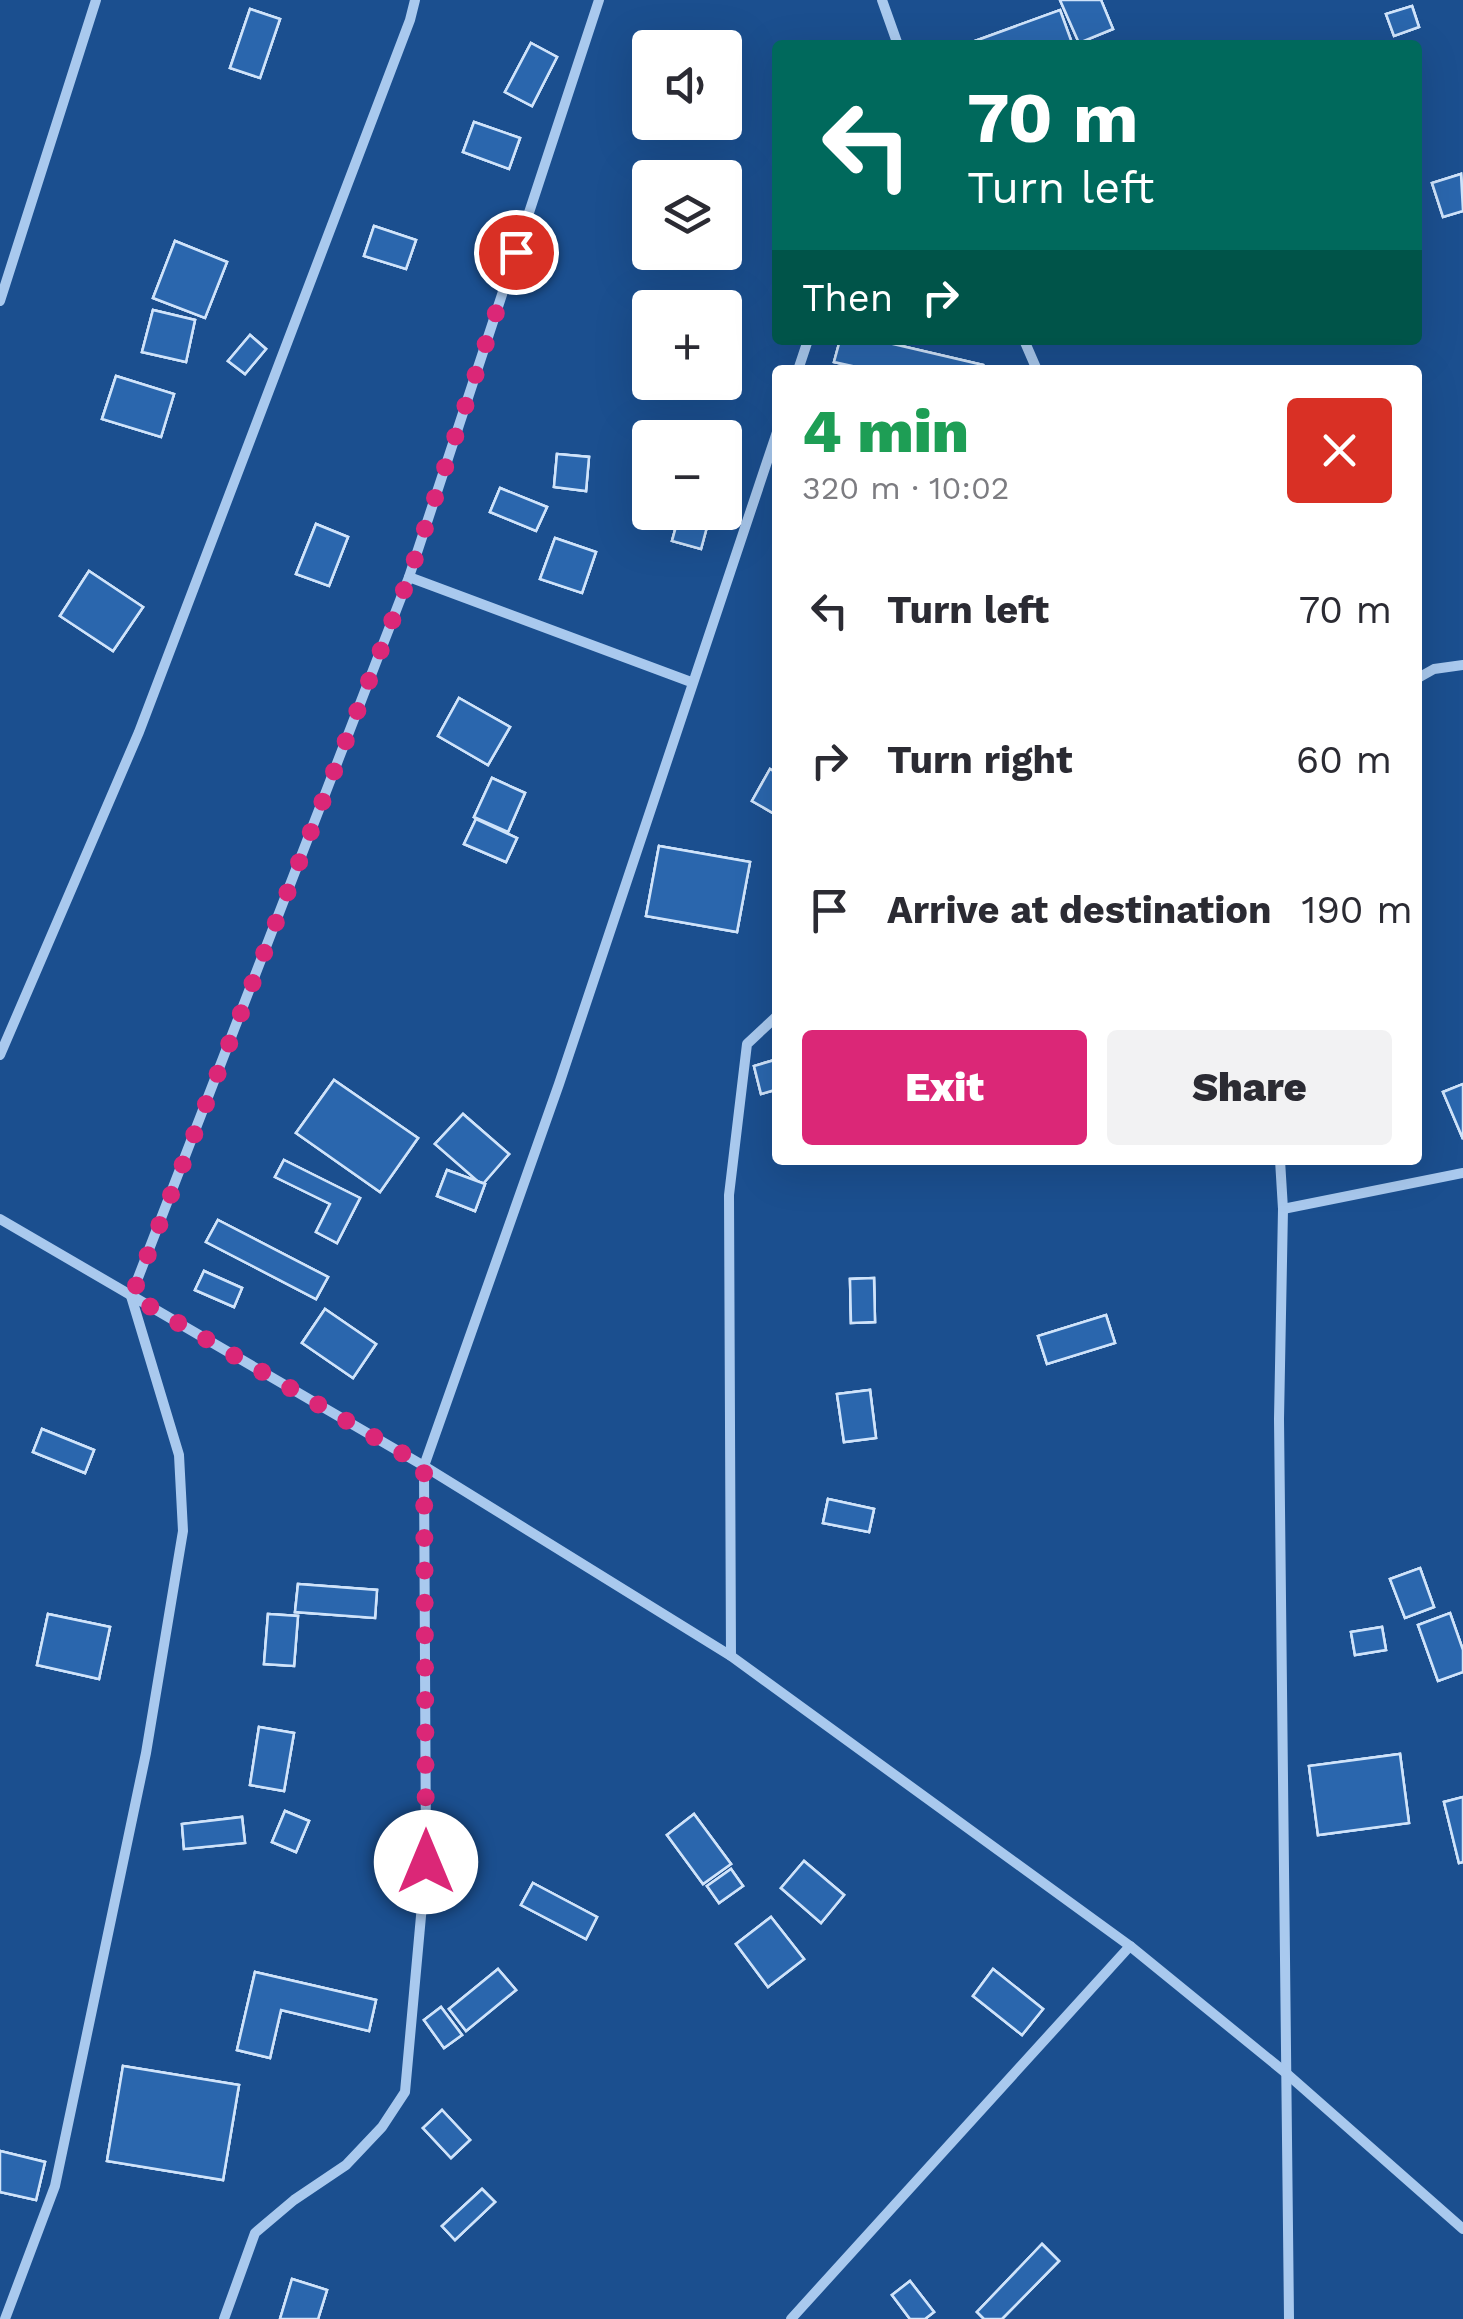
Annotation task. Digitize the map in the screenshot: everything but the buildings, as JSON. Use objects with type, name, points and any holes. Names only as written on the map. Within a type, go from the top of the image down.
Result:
[{"type":"street","points":[[0,301],[96,0]]},
{"type":"street","points":[[0,1055],[139,732],[415,0]]},
{"type":"street","points":[[5,2319],[55,2186],[146,1753],[183,1531],[179,1455],[132,1296],[409,577],[599,0]]},
{"type":"street","points":[[882,0],[896,40]]},
{"type":"street","points":[[224,2319],[255,2233],[294,2200],[346,2165],[382,2127],[405,2092],[426,1862],[424,1466],[559,1084],[772,446]]},
{"type":"street","points":[[409,577],[691,682]]},
{"type":"street","points":[[1422,676],[1434,669],[1463,664]]},
{"type":"street","points":[[731,1656],[729,1195],[748,1044],[772,1021]]},
{"type":"street","points":[[1280,1165],[1288,2319]]},
{"type":"street","points":[[1283,1209],[1463,1174]]},
{"type":"street","points":[[0,1219],[424,1466],[731,1656],[1130,1946],[1286,2073],[1463,2229]]},
{"type":"street","points":[[792,2319],[1130,1946]]},
{"type":"route","points":[[426,1862],[424,1466],[132,1296],[409,577],[516,252]]}]
